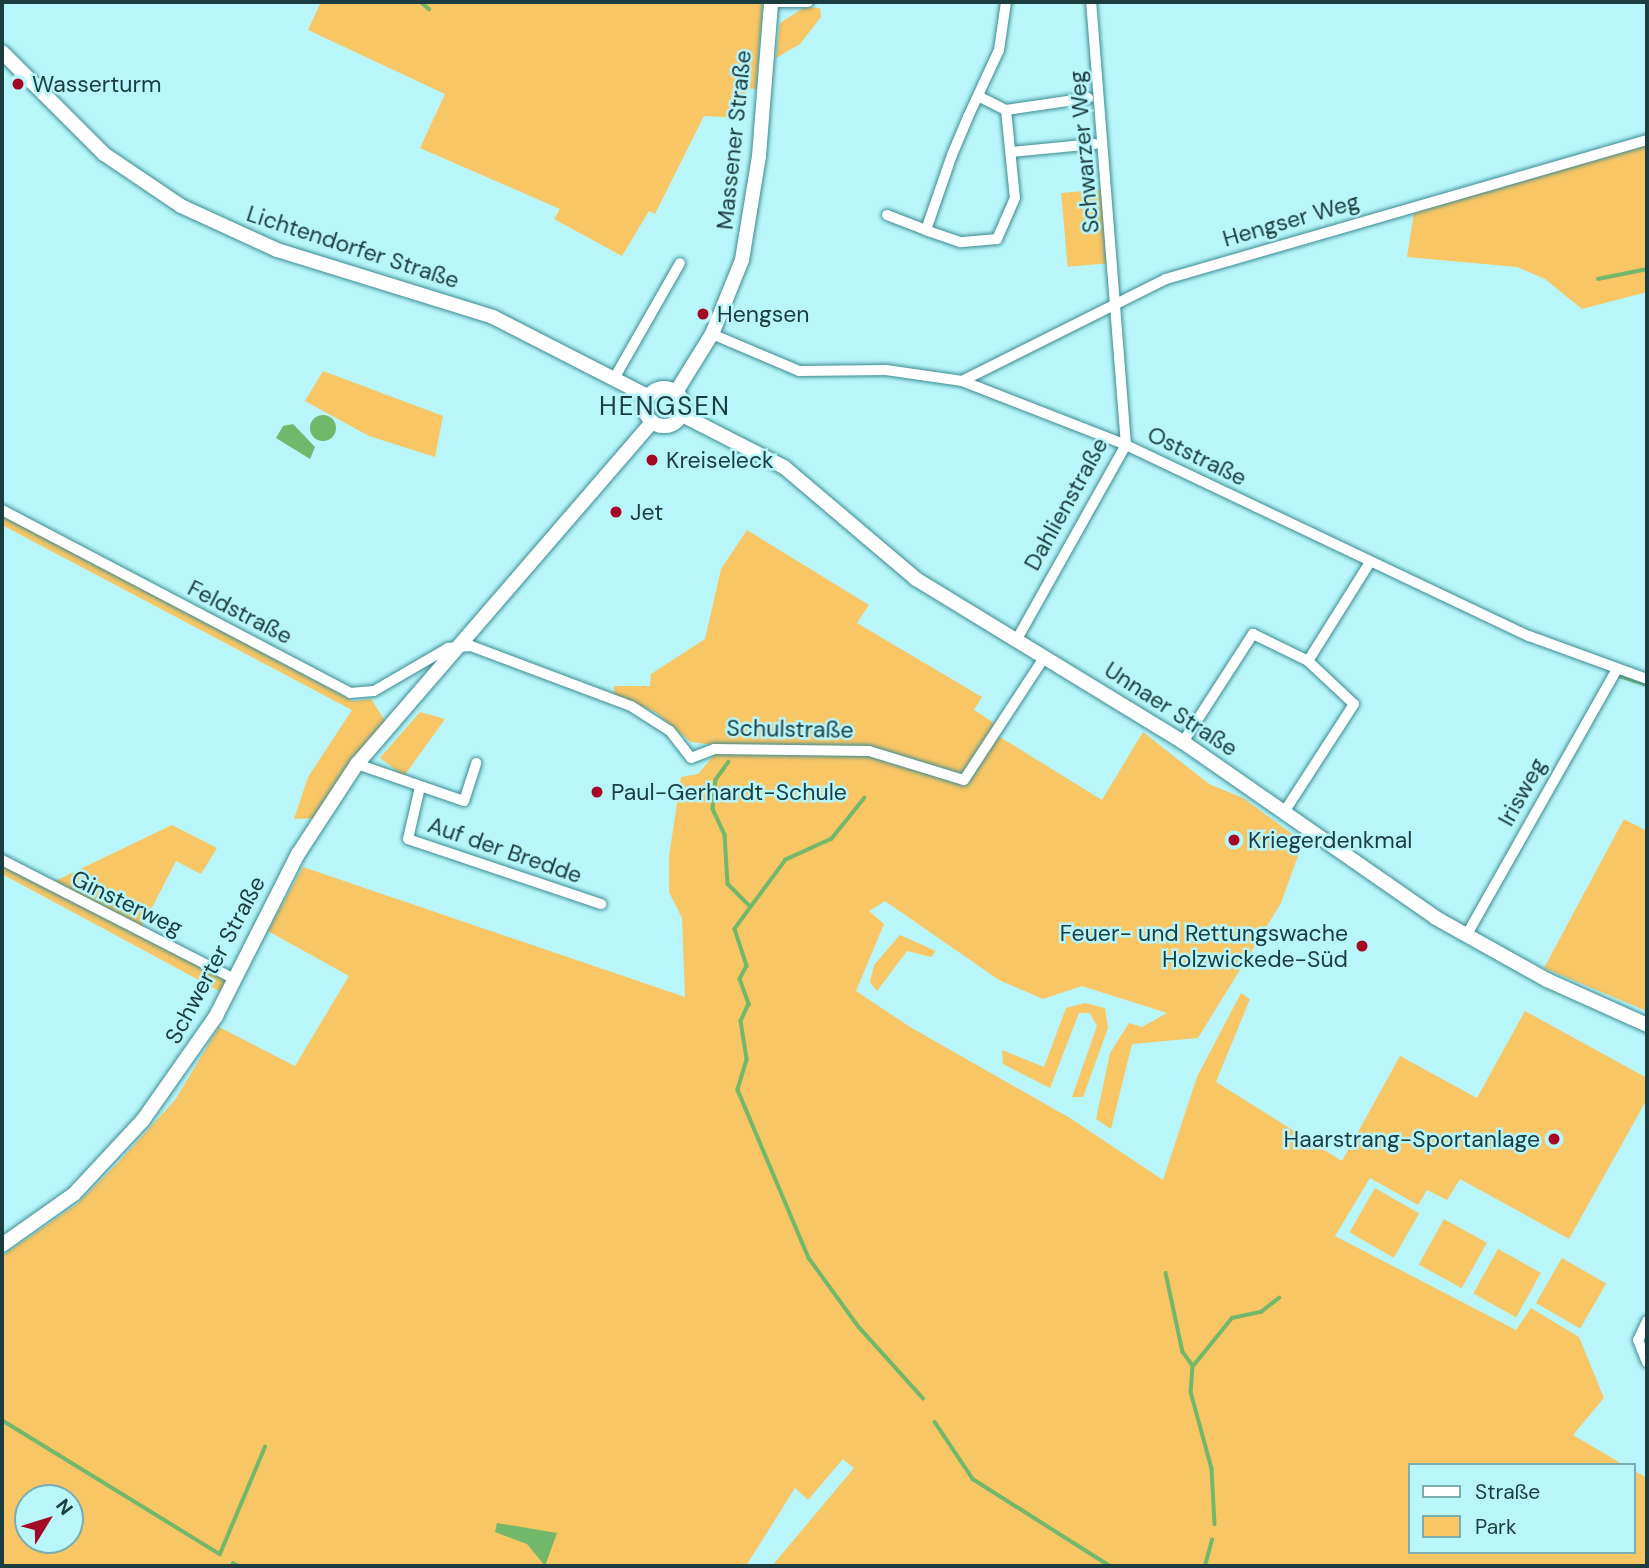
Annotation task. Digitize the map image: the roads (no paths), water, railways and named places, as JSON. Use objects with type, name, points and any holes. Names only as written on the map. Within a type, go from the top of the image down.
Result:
[{"type":"main road","name":"Massener Straße","points":[[676,392],[712,334],[738,274],[751,217],[771,2]]},
{"type":"main road","name":"Lichtendorfer Straße","points":[[2,52],[104,154],[181,206],[277,250],[493,317],[615,377],[649,397]]},
{"type":"main road","points":[[664,388],[676,392],[682,415],[671,425],[652,422],[649,397],[664,388]]},
{"type":"main road","name":"Unnaer Straße","points":[[682,415],[784,467],[916,579],[1183,742],[1466,936],[1647,1025]]},
{"type":"main road","name":"Schwerter Straße","points":[[2,1245],[74,1194],[111,1158],[195,1050],[235,979],[298,853],[357,764],[652,422]]},
{"type":"street","points":[[771,2],[808,2]]},
{"type":"street","points":[[926,230],[978,96],[999,50],[1006,2]]},
{"type":"street","name":"Schwarzer Weg","points":[[1091,2],[1116,299]]},
{"type":"street","points":[[978,96],[1006,110],[1088,98]]},
{"type":"street","points":[[887,215],[960,242],[997,239],[1015,198],[1006,110]]},
{"type":"street","name":"Hengser Weg","points":[[962,381],[1116,299],[1229,260],[1647,140]]},
{"type":"street","points":[[1012,152],[1095,144]]},
{"type":"street","points":[[615,377],[680,263]]},
{"type":"street","name":"Dahlienstraße","points":[[1017,639],[1126,445],[1116,299]]},
{"type":"street","name":"Oststraße","points":[[712,334],[799,371],[886,370],[962,381],[1126,445],[1529,636],[1647,679]]},
{"type":"street","name":"Feldstraße","points":[[2,510],[350,694],[374,691],[461,645]]},
{"type":"street","points":[[1308,661],[1370,562]]},
{"type":"street","points":[[1183,742],[1254,634],[1308,661],[1354,704],[1284,812]]},
{"type":"street","name":"Schulstraße","points":[[461,645],[631,706],[670,731],[691,758],[715,749],[869,751],[956,781],[972,776],[1040,664]]},
{"type":"street","name":"Irisweg","points":[[1466,936],[1617,669]]},
{"type":"street","points":[[357,764],[464,801],[476,763]]},
{"type":"street","name":"Auf der Bredde","points":[[420,787],[408,839],[601,904]]},
{"type":"street","name":"Ginsterweg","points":[[2,860],[235,979]]},
{"type":"street","points":[[1647,1321],[1638,1340],[1647,1362]]},
{"type":"waterway","points":[[421,2],[429,9]]},
{"type":"waterway","points":[[1598,279],[1647,269]]},
{"type":"waterway","points":[[1617,675],[1647,685]]},
{"type":"waterway","points":[[729,762],[716,780],[713,809],[725,835],[728,884],[750,906]]},
{"type":"waterway","points":[[865,798],[832,839],[786,860],[735,929],[747,966],[740,979],[749,1004],[741,1021],[747,1060],[738,1090],[809,1258],[859,1327],[923,1398]]},
{"type":"waterway","points":[[1166,1273],[1183,1352],[1193,1366],[1191,1392],[1212,1469],[1215,1524]]},
{"type":"waterway","points":[[1193,1366],[1232,1318],[1261,1312],[1279,1298]]},
{"type":"waterway","points":[[2,1420],[220,1554],[265,1447]]},
{"type":"waterway","points":[[935,1422],[973,1479],[1110,1566]]},
{"type":"waterway","points":[[1205,1566],[1212,1540]]},
{"type":"waterway","points":[[233,1563],[239,1566]]},
{"type":"place","name":"Wasserturm","points":[[18,84]]},
{"type":"place","name":"Hengsen","points":[[703,314]]},
{"type":"place","name":"Kreiseleck","points":[[652,460]]},
{"type":"place","name":"Jet","points":[[616,512]]},
{"type":"place","name":"Paul-Gerhardt-Schule","points":[[597,792]]},
{"type":"place","name":"Kriegerdenkmal","points":[[1234,840]]},
{"type":"place","name":"Feuer- und Rettungswache Holzwickede-Süd","points":[[1362,946]]},
{"type":"place","name":"Haarstrang-Sportanlage","points":[[1554,1139]]},
{"type":"district","name":"HENGSEN","points":[[665,407]]}]
